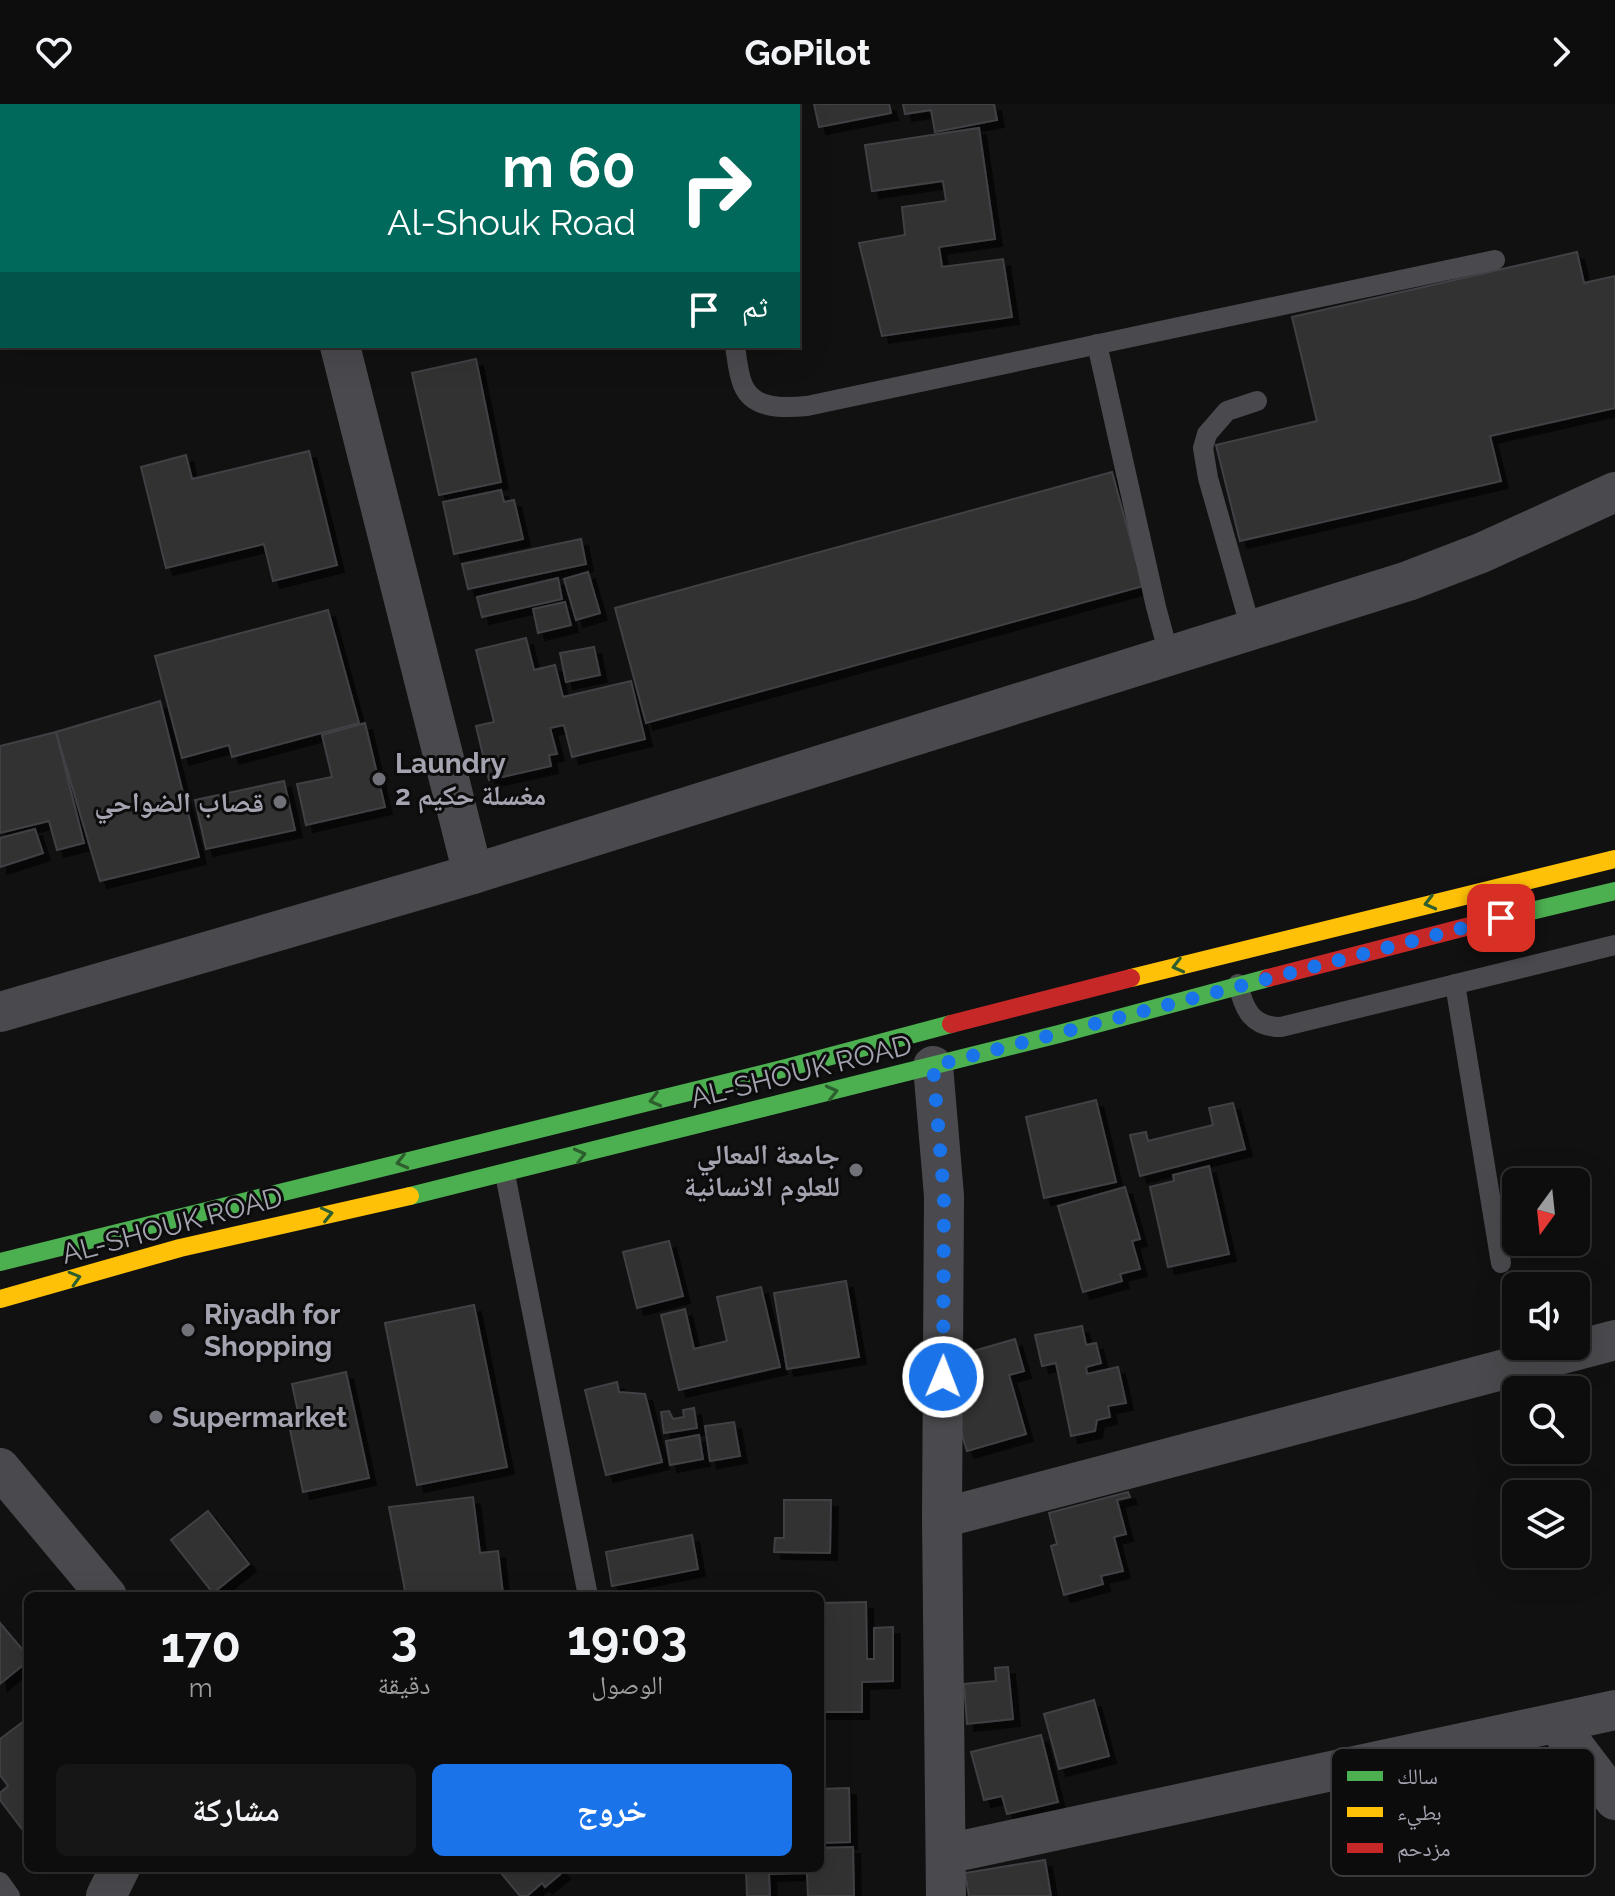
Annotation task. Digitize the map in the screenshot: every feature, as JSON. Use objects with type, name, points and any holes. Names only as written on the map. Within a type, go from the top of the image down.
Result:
[{"type":"main road","name":"AL-SHOUK ROAD","points":[[0,1262],[1615,859]]},
{"type":"main road","name":"AL-SHOUK ROAD","points":[[0,1299],[180,1248],[505,1174],[933,1066],[1445,931],[1615,891]]},
{"type":"street","points":[[341,348],[473,874]]},
{"type":"street","points":[[0,1012],[473,874],[1408,581],[1481,553],[1615,492]]},
{"type":"street","points":[[933,1066],[944,1196],[942,1518],[946,1896]]},
{"type":"street","points":[[942,1518],[1615,1340]]},
{"type":"street","points":[[0,1468],[104,1592]]},
{"type":"street","points":[[1444,1748],[1615,1710]]},
{"type":"street","points":[[1557,1724],[1575,1748]]},
{"type":"street","points":[[946,1854],[1331,1772]]},
{"type":"street","points":[[1595,1774],[1615,1800]]},
{"type":"street","points":[[106,1896],[118,1872]]},
{"type":"lane","points":[[735,348],[743,387],[759,402],[782,409],[1495,260]]},
{"type":"lane","points":[[1097,344],[1169,655]]},
{"type":"lane","points":[[1251,629],[1204,464],[1203,448],[1207,434],[1227,411],[1257,401]]},
{"type":"lane","points":[[1238,984],[1249,1015],[1258,1023],[1281,1027],[1615,945]]},
{"type":"lane","points":[[1455,984],[1501,1263]]},
{"type":"lane","points":[[505,1174],[587,1592]]},
{"type":"lane","points":[[0,1882],[10,1896]]},
{"type":"building","points":[[814,104],[889,104],[891,113],[819,127]]},
{"type":"building","points":[[903,104],[994,104],[997,120],[935,132],[931,110],[905,114]]},
{"type":"building","points":[[979,128],[995,239],[939,247],[942,267],[1003,259],[1012,317],[882,336],[859,243],[905,235],[902,207],[946,201],[943,181],[872,191],[865,145]]},
{"type":"building","points":[[1577,252],[1584,283],[1615,276],[1615,408],[1490,436],[1501,481],[1240,541],[1216,445],[1317,421],[1292,317]]},
{"type":"building","points":[[476,359],[501,482],[439,495],[412,373]]},
{"type":"building","points":[[309,451],[337,565],[273,581],[264,544],[166,568],[141,467],[186,455],[192,479]]},
{"type":"building","points":[[1112,472],[1143,586],[646,723],[615,608]]},
{"type":"building","points":[[501,490],[504,502],[514,500],[523,539],[454,554],[443,502]]},
{"type":"building","points":[[581,539],[586,564],[468,589],[462,564]]},
{"type":"building","points":[[588,572],[600,613],[576,620],[564,579]]},
{"type":"building","points":[[558,578],[562,599],[482,617],[477,597]]},
{"type":"building","points":[[565,602],[571,625],[538,633],[533,609]]},
{"type":"building","points":[[328,610],[359,723],[232,757],[229,745],[182,758],[155,656]]},
{"type":"building","points":[[526,638],[534,670],[555,665],[563,697],[631,681],[645,739],[572,757],[564,725],[550,728],[557,754],[549,755],[551,766],[489,780],[476,726],[494,722],[476,650]]},
{"type":"building","points":[[594,647],[600,675],[566,682],[560,653]]},
{"type":"building","points":[[160,701],[199,857],[100,881],[56,732]]},
{"type":"building","points":[[365,723],[385,807],[306,825],[297,784],[332,777],[322,735]]},
{"type":"building","points":[[56,732],[84,843],[57,850],[49,821],[0,833],[0,746]]},
{"type":"building","points":[[284,781],[295,830],[206,849],[195,800]]},
{"type":"building","points":[[35,829],[43,853],[0,867],[0,838]]},
{"type":"building","points":[[1096,1100],[1116,1182],[1044,1198],[1026,1117]]},
{"type":"building","points":[[1233,1103],[1245,1149],[1140,1176],[1130,1135],[1146,1132],[1148,1141],[1213,1125],[1209,1108]]},
{"type":"building","points":[[1209,1166],[1229,1254],[1168,1267],[1150,1187],[1174,1181],[1173,1175]]},
{"type":"building","points":[[1125,1187],[1140,1239],[1132,1241],[1140,1269],[1120,1274],[1122,1281],[1083,1292],[1058,1206]]},
{"type":"building","points":[[669,1241],[683,1296],[637,1308],[623,1252]]},
{"type":"building","points":[[846,1281],[859,1357],[787,1369],[774,1293]]},
{"type":"building","points":[[761,1287],[780,1367],[679,1390],[661,1315],[685,1309],[694,1349],[727,1341],[717,1297]]},
{"type":"building","points":[[474,1305],[507,1467],[417,1485],[385,1323]]},
{"type":"building","points":[[1082,1326],[1086,1345],[1096,1343],[1101,1363],[1086,1367],[1087,1374],[1118,1367],[1126,1403],[1108,1406],[1110,1417],[1097,1420],[1095,1431],[1071,1436],[1056,1363],[1042,1366],[1035,1335]]},
{"type":"building","points":[[1015,1339],[1024,1371],[1009,1375],[1026,1434],[967,1451],[951,1399],[965,1395],[953,1357]]},
{"type":"building","points":[[346,1372],[369,1478],[303,1492],[287,1415],[298,1412],[292,1384]]},
{"type":"building","points":[[617,1382],[619,1392],[645,1394],[662,1462],[606,1475],[585,1390]]},
{"type":"building","points":[[694,1408],[697,1428],[664,1433],[661,1412],[669,1411],[673,1419],[684,1417],[683,1410]]},
{"type":"building","points":[[734,1422],[740,1456],[710,1461],[705,1426]]},
{"type":"building","points":[[699,1435],[703,1459],[670,1465],[666,1441]]},
{"type":"building","points":[[1128,1492],[1130,1497],[1117,1500],[1126,1534],[1114,1537],[1123,1571],[1101,1576],[1103,1584],[1064,1595],[1051,1546],[1057,1544],[1049,1513]]},
{"type":"building","points":[[473,1497],[480,1553],[498,1551],[503,1592],[405,1592],[389,1507]]},
{"type":"building","points":[[784,1500],[831,1500],[830,1553],[774,1552],[775,1538],[784,1538]]},
{"type":"building","points":[[208,1511],[249,1564],[212,1592],[171,1540]]},
{"type":"building","points":[[692,1535],[698,1569],[612,1586],[606,1552]]},
{"type":"building","points":[[866,1602],[867,1659],[874,1659],[874,1628],[893,1627],[893,1681],[862,1682],[862,1712],[824,1712],[824,1603]]},
{"type":"building","points":[[0,1623],[24,1651],[24,1664],[0,1684]]},
{"type":"building","points":[[1008,1667],[1013,1719],[967,1724],[964,1684],[996,1681],[995,1668]]},
{"type":"building","points":[[1094,1700],[1109,1756],[1059,1769],[1044,1714]]},
{"type":"building","points":[[24,1721],[24,1832],[0,1800],[0,1793],[8,1786],[0,1775],[0,1739]]},
{"type":"building","points":[[1041,1735],[1058,1802],[1007,1814],[1002,1796],[984,1800],[971,1752]]},
{"type":"building","points":[[849,1788],[850,1842],[824,1843],[824,1789]]},
{"type":"building","points":[[853,1847],[854,1896],[808,1896],[807,1873],[769,1874],[770,1896],[747,1896],[746,1872],[824,1872],[824,1848]]},
{"type":"building","points":[[1045,1860],[1051,1896],[969,1896],[965,1873]]},
{"type":"building","points":[[500,1872],[563,1872],[545,1887],[542,1883],[527,1896],[520,1896]]},
{"type":"traffic: fast","points":[[1489,921],[1615,891]]},
{"type":"traffic: fast","points":[[410,1196],[1059,1034],[1268,978]]},
{"type":"traffic: fast","points":[[0,1262],[786,1068],[951,1024]]},
{"type":"traffic: slow","points":[[1131,978],[1615,859]]},
{"type":"traffic: slow","points":[[0,1299],[180,1248],[410,1196]]},
{"type":"traffic: jam","points":[[1268,978],[1489,921]]},
{"type":"traffic: jam","points":[[951,1024],[1131,978]]},
{"type":"place","name":"Laundry مغسلة حكيم 2","points":[[379,779]]},
{"type":"place","name":"قصاب الضواحي","points":[[280,802]]},
{"type":"place","name":"جامعة المعالي للعلوم الانسانية","points":[[856,1170]]},
{"type":"place","name":"Riyadh for Shopping","points":[[188,1330]]},
{"type":"place","name":"Supermarket","points":[[156,1417]]},
{"type":"route","points":[[943,1377],[944,1196],[933,1066],[1238,984],[1501,918]]}]
